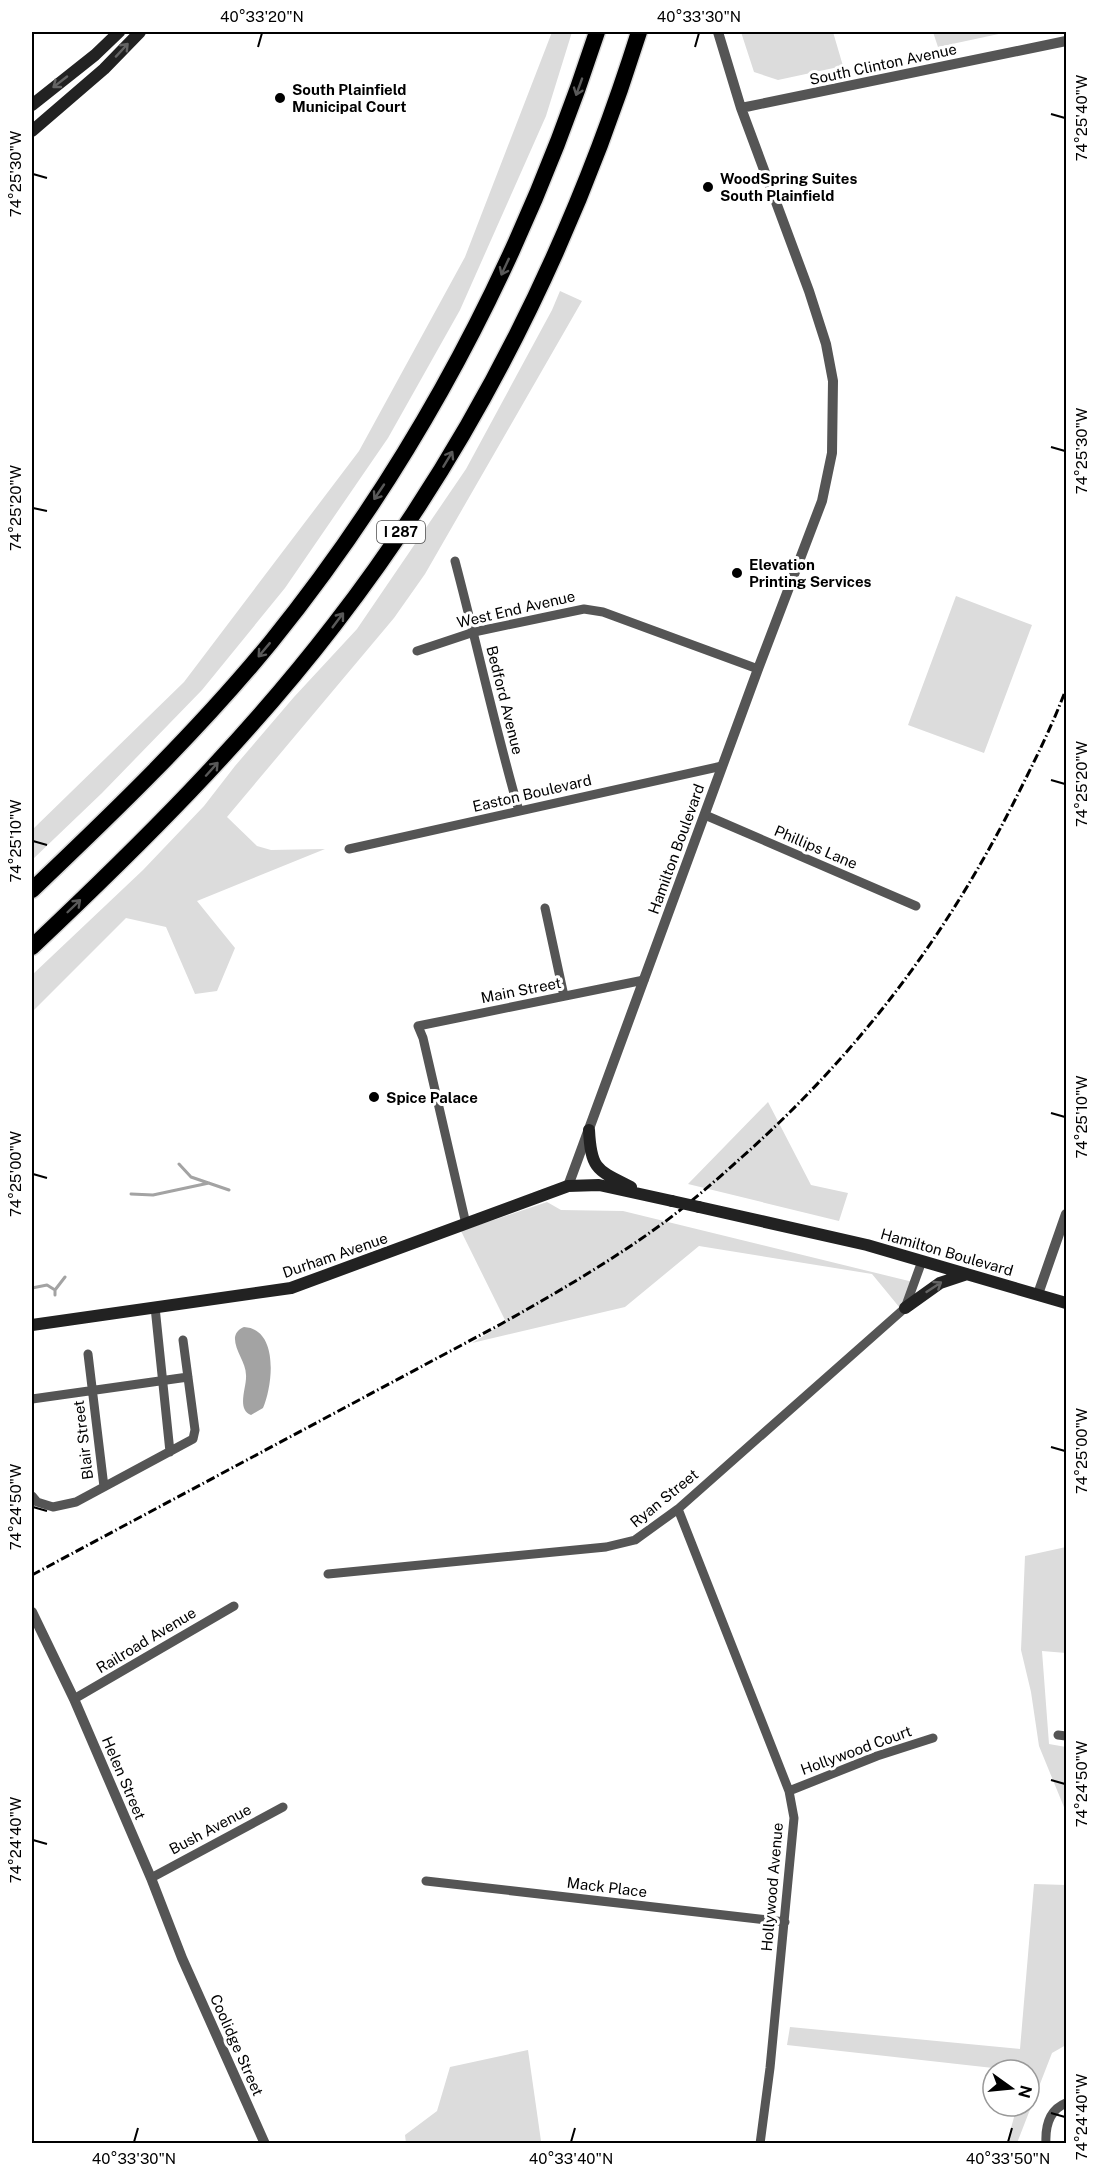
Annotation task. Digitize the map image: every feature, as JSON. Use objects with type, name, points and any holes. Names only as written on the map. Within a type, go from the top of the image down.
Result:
[{"type":"highway","name":"I 287","points":[[32,890],[165,761],[239,679],[310,591],[387,482],[452,372],[483,314],[520,235],[554,154],[597,32]]},
{"type":"highway","name":"I 287","points":[[32,947],[201,782],[260,717],[334,626],[387,553],[457,444],[518,334],[590,173],[639,32]]},
{"type":"main road","points":[[32,105],[95,55],[119,32]]},
{"type":"main road","points":[[32,132],[104,69],[140,32]]},
{"type":"main road","points":[[95,55],[104,69]]},
{"type":"main road","points":[[589,1130],[590,1154],[596,1165],[608,1175],[648,1196]]},
{"type":"main road","name":"Hamilton Boulevard","points":[[568,1186],[599,1185],[867,1245],[1066,1303]]},
{"type":"main road","name":"Durham Avenue","points":[[32,1325],[291,1288],[568,1186]]},
{"type":"main road","points":[[905,1308],[940,1283],[967,1274]]},
{"type":"street","name":"Hamilton Boulevard","points":[[568,1186],[822,501],[832,453],[833,384],[826,344],[741,108],[718,32]]},
{"type":"street","name":"South Clinton Avenue","points":[[741,108],[1066,41]]},
{"type":"street","name":"Bedford Avenue","points":[[455,561],[519,811]]},
{"type":"street","name":"West End Avenue","points":[[417,651],[474,632],[584,609],[603,612],[758,669]]},
{"type":"street","name":"Easton Boulevard","points":[[349,849],[723,766]]},
{"type":"street","name":"Phillips Lane","points":[[705,815],[916,906]]},
{"type":"street","points":[[545,908],[564,996]]},
{"type":"street","name":"Main Street","points":[[466,1224],[430,1066],[418,1026],[644,980]]},
{"type":"street","points":[[1038,1294],[1066,1214]]},
{"type":"street","name":"Ryan Street","points":[[328,1574],[606,1546],[635,1540],[678,1509],[905,1308],[922,1261]]},
{"type":"street","points":[[155,1307],[170,1452]]},
{"type":"street","name":"Blair Street","points":[[32,1496],[37,1502],[53,1508],[76,1502],[193,1439],[195,1430],[183,1340]]},
{"type":"street","name":"Blair Street","points":[[88,1354],[104,1487]]},
{"type":"street","name":"Blair Street","points":[[32,1399],[188,1377]]},
{"type":"street","name":"Hollywood Avenue","points":[[678,1509],[789,1791],[794,1818],[785,1922],[760,2144]]},
{"type":"street","name":"Railroad Avenue","points":[[74,1699],[234,1606]]},
{"type":"street","name":"Helen Street","points":[[32,1612],[74,1699],[151,1878],[182,1958]]},
{"type":"street","name":"Hollywood Court","points":[[789,1791],[877,1756],[933,1738]]},
{"type":"street","name":"Bush Avenue","points":[[151,1878],[283,1807]]},
{"type":"street","name":"Mack Place","points":[[426,1881],[785,1922]]},
{"type":"street","name":"Coolidge Street","points":[[182,1958],[265,2144]]},
{"type":"street","points":[[1046,2144],[1048,2120],[1054,2111],[1066,2103]]},
{"type":"shaded area","points":[[552,32],[572,32],[546,116],[460,310],[388,438],[285,588],[202,690],[102,793],[32,860],[32,830],[184,682],[359,451],[465,257]]},
{"type":"shaded area","points":[[741,32],[833,32],[843,66],[778,80],[754,72]]},
{"type":"shaded area","points":[[933,32],[1008,32],[938,47]]},
{"type":"shaded area","points":[[560,291],[582,301],[425,574],[394,618],[227,817],[257,846],[271,850],[325,849],[197,901],[235,948],[217,991],[195,994],[166,927],[126,918],[32,1012],[32,975],[143,870],[204,806],[294,697],[357,629],[466,469]]},
{"type":"shaded area","points":[[956,596],[1032,625],[984,753],[908,725]]},
{"type":"shaded area","points":[[768,1102],[811,1185],[848,1193],[839,1221],[688,1184]]},
{"type":"shaded area","points":[[547,1202],[561,1210],[623,1211],[913,1282],[900,1308],[872,1274],[699,1246],[625,1307],[472,1343],[506,1322],[461,1231]]},
{"type":"shaded area","points":[[244,1327],[255,1330],[263,1337],[268,1347],[270,1360],[271,1373],[263,1408],[251,1415],[244,1408],[245,1370],[235,1342],[237,1332]]},
{"type":"shaded area","points":[[1066,1547],[1066,1653],[1042,1651],[1049,1744],[1066,1747],[1066,1812],[1039,1746],[1031,1692],[1021,1650],[1025,1556]]},
{"type":"shaded area","points":[[1034,1884],[1066,1885],[1066,2045],[1052,2053],[1041,2081],[1041,2058],[981,2058],[981,2067],[787,2045],[790,2027],[1020,2049]]},
{"type":"shaded area","points":[[528,2050],[541,2141],[523,2144],[406,2143],[405,2135],[437,2111],[450,2067]]},
{"type":"shaded area","points":[[1014,2118],[1027,2118],[1017,2143],[1007,2143]]},
{"type":"waterway","points":[[179,1164],[191,1177],[229,1190]]},
{"type":"waterway","points":[[131,1194],[153,1195],[209,1183]]},
{"type":"waterway","points":[[55,1295],[55,1290],[65,1277]]},
{"type":"waterway","points":[[32,1288],[47,1285],[55,1290]]},
{"type":"railway","points":[[32,1575],[538,1303],[630,1246],[708,1187],[785,1117],[825,1076],[863,1033],[932,942],[992,844],[1038,754],[1066,689]]},
{"type":"place","name":"South Plainfield Municipal Court","points":[[280,98]]},
{"type":"place","name":"WoodSpring Suites South Plainfield","points":[[708,187]]},
{"type":"place","name":"Elevation Printing Services","points":[[737,573]]},
{"type":"place","name":"Spice Palace","points":[[374,1097]]}]
